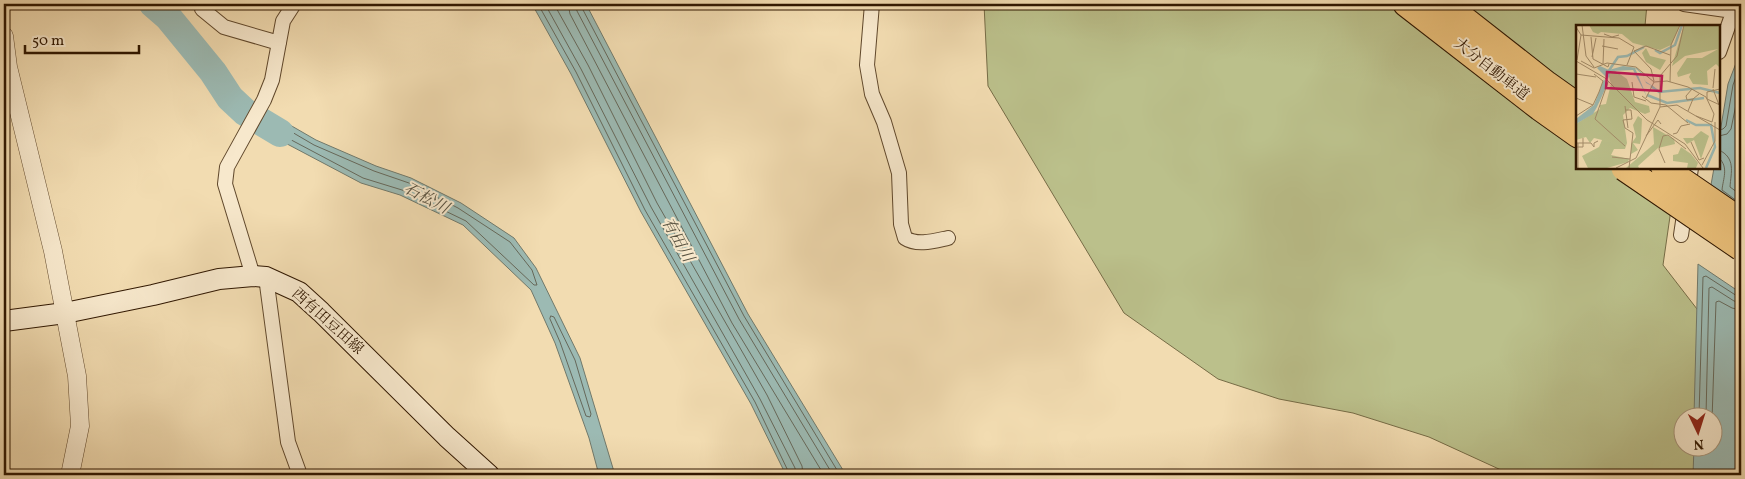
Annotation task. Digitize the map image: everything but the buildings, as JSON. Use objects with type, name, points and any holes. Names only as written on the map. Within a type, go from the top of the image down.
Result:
[{"type":"highway","name":"大分自動車道","points":[[1406,4],[1576,134]]},
{"type":"highway","name":"大分自動車道","points":[[1445,4],[1576,105]]},
{"type":"highway","points":[[1625,169],[1741,248]]},
{"type":"highway","points":[[1665,169],[1741,221]]},
{"type":"main road","name":"西有田豆田線","points":[[4,321],[65,313],[219,279],[260,276],[299,292],[447,437],[489,475]]},
{"type":"street","points":[[203,4],[202,9],[224,27],[279,43]]},
{"type":"street","points":[[294,4],[283,21],[272,80],[264,100],[227,167],[225,184],[260,276],[288,442],[300,475]]},
{"type":"street","points":[[872,4],[867,65],[872,94],[884,122],[899,172],[902,224],[905,238],[911,242],[935,241],[948,238]]},
{"type":"street","points":[[1684,4],[1735,8],[1720,49]]},
{"type":"street","points":[[4,36],[8,68],[52,251],[77,376],[80,426],[70,475]]},
{"type":"street","points":[[1681,235],[1691,169]]},
{"type":"green space","points":[[984,4],[1647,4],[1645,25],[1576,25],[1576,169],[1677,169],[1663,265],[1714,331],[1710,406],[1672,406],[1672,456],[1704,456],[1696,475],[1512,475],[1429,437],[1353,413],[1279,399],[1218,379],[1124,313],[988,86]]},
{"type":"water","name":"有田川","points":[[532,4],[586,4],[748,314],[846,475],[786,475],[751,404],[641,212],[571,74]]},
{"type":"water","points":[[1741,50],[1741,217],[1709,196],[1714,169],[1720,169],[1720,133],[1728,84]]},
{"type":"water","points":[[264,110],[316,140],[376,166],[411,178],[461,203],[514,238],[536,268],[580,358],[615,475],[599,475],[589,438],[555,343],[531,290],[463,225],[400,195],[361,183],[255,127]]},
{"type":"water","points":[[1698,264],[1741,293],[1741,475],[1693,475],[1694,456],[1722,456],[1722,406],[1694,406]]},
{"type":"waterway","name":"石松川","points":[[153,4],[168,17],[213,72],[230,98],[245,112],[280,133]]}]
